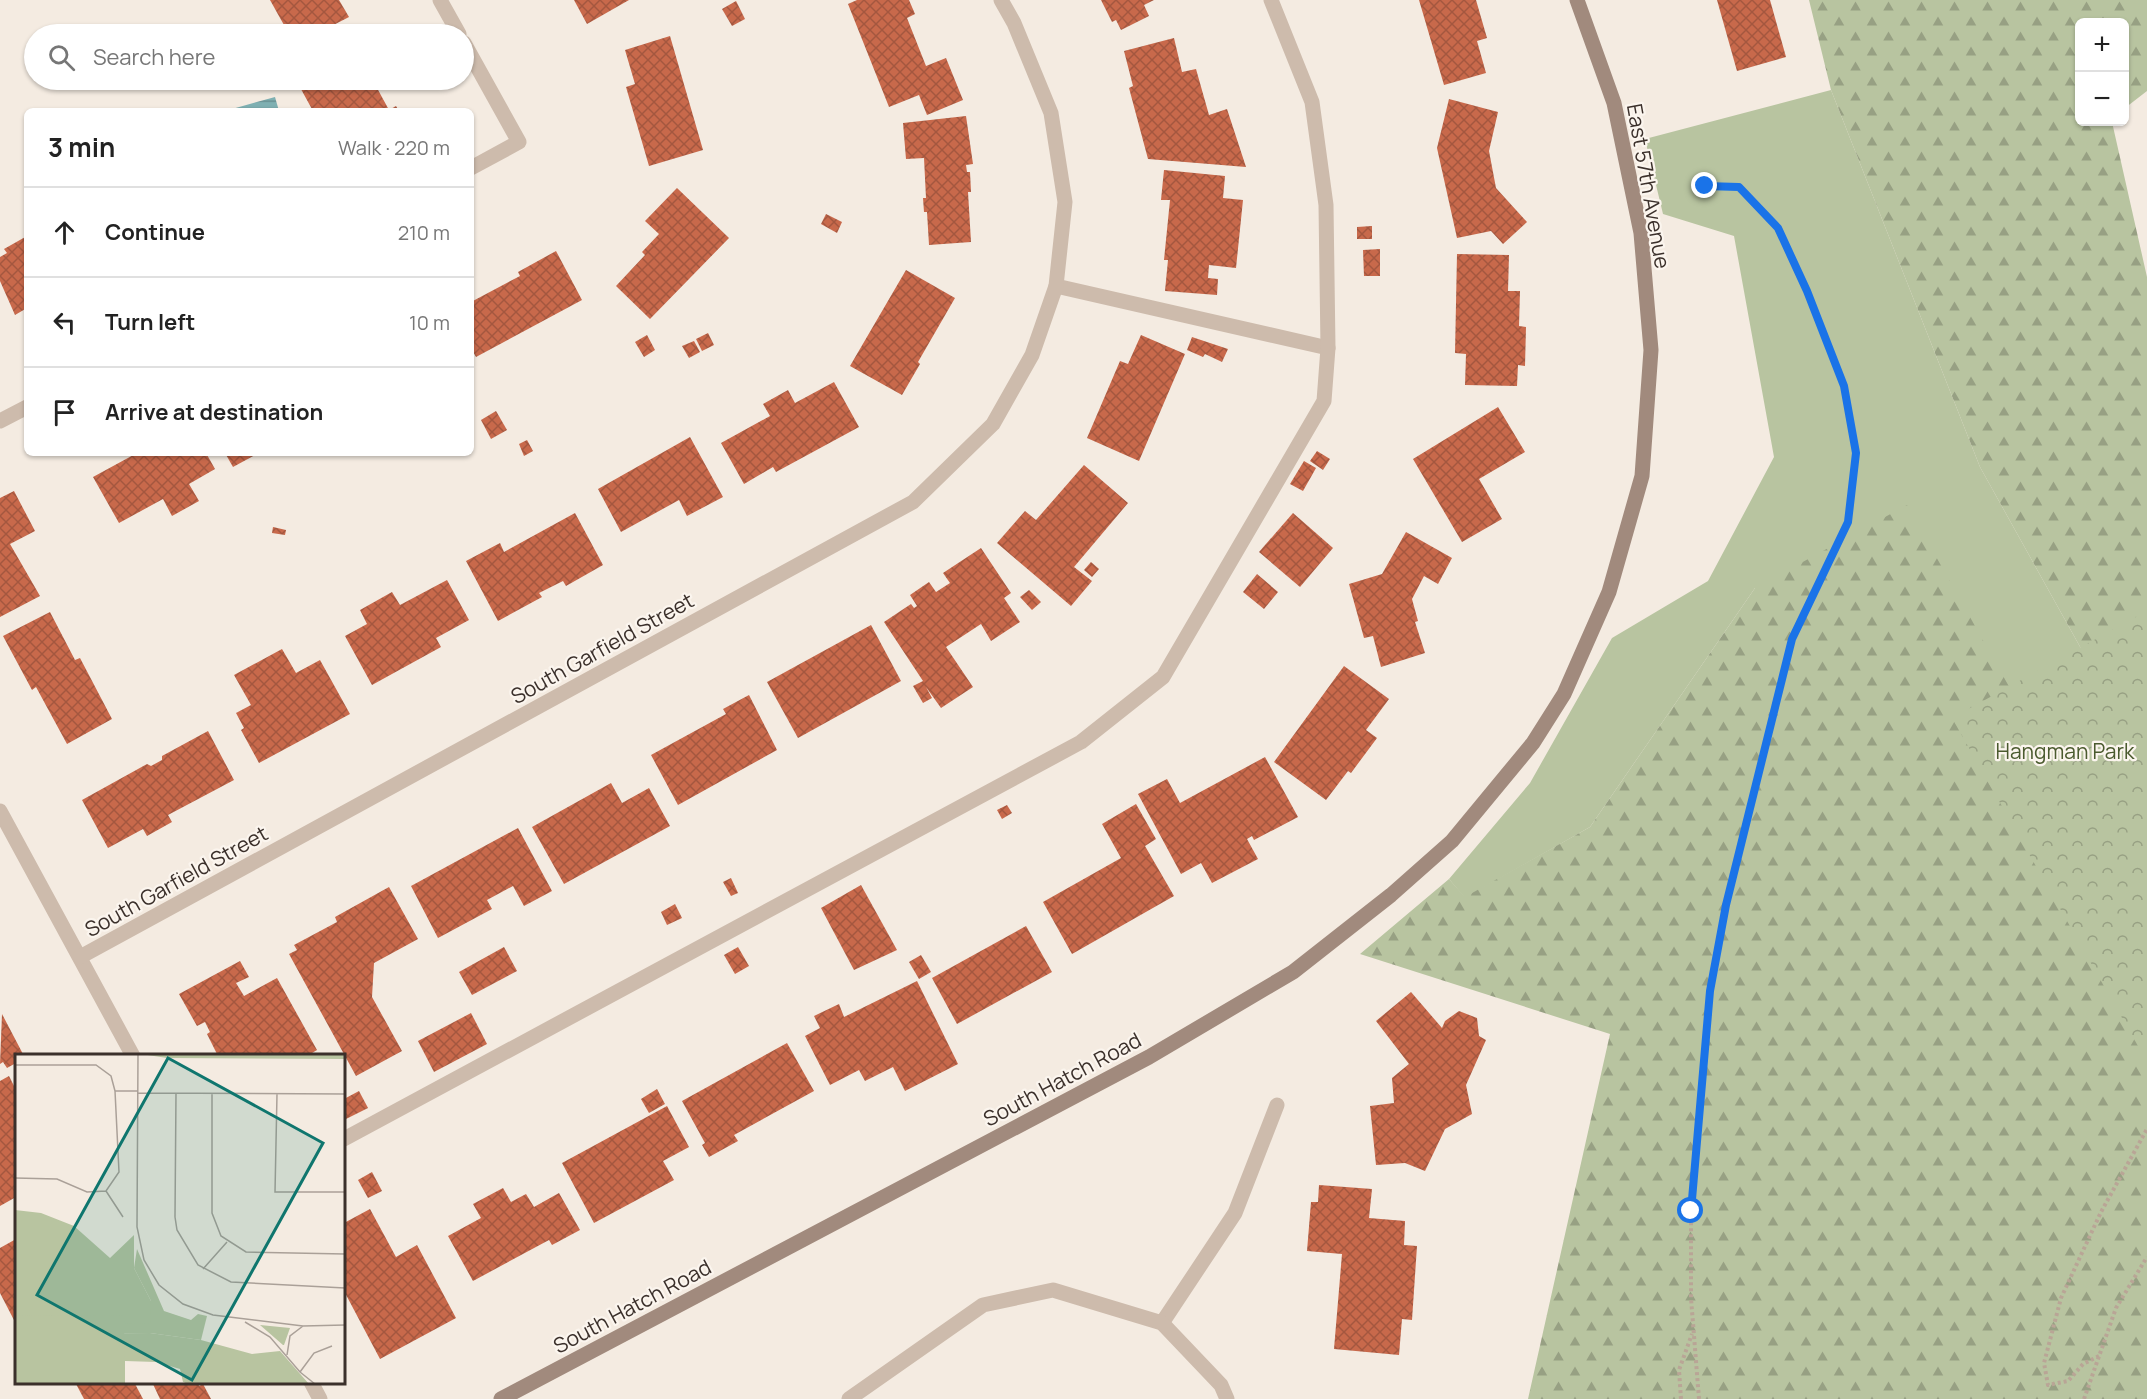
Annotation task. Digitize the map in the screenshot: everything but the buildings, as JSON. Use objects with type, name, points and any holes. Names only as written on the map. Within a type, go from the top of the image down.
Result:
[{"type":"main road","name":"East 57th Avenue","points":[[1564,694],[1610,592],[1642,476],[1651,350],[1641,233],[1614,103],[1577,0]]},
{"type":"main road","name":"South Hatch Road","points":[[501,1399],[1149,1057],[1293,972],[1391,895],[1452,842],[1533,743],[1564,694]]},
{"type":"street","points":[[440,0],[453,24]]},
{"type":"street","name":"South Garfield Street","points":[[80,957],[913,502],[993,424],[1032,354],[1056,286],[1065,202],[1051,112],[1014,23],[1001,0]]},
{"type":"street","points":[[345,1138],[1081,742],[1163,677],[1324,401],[1328,348],[1326,205],[1312,102],[1271,0]]},
{"type":"street","points":[[474,61],[519,142],[474,166]]},
{"type":"street","points":[[1056,286],[1328,348]]},
{"type":"street","points":[[0,421],[24,409]]},
{"type":"street","points":[[0,812],[132,1054]]},
{"type":"street","points":[[1162,1323],[1235,1213],[1277,1105]]},
{"type":"street","points":[[849,1399],[983,1305],[1053,1290],[1162,1323],[1221,1385],[1227,1399]]},
{"type":"street","points":[[312,1384],[320,1399]]},
{"type":"path","points":[[1699,1399],[1693,1330],[1691,1211],[1710,991],[1726,905],[1792,639],[1848,522],[1856,453],[1844,386],[1807,291],[1778,228],[1739,187],[1705,186]]},
{"type":"path","points":[[2099,1356],[2083,1364],[2068,1381],[2048,1385],[2044,1363],[2061,1298],[2101,1212],[2147,1129]]},
{"type":"path","points":[[2084,1399],[2116,1308],[2147,1257]]},
{"type":"path","points":[[1681,1399],[1679,1370],[1693,1330]]},
{"type":"green space","points":[[1809,0],[2147,0],[2147,91],[2129,105],[2129,18],[2075,18],[2075,126],[2113,126],[2147,277],[2147,767],[1980,467],[1831,90]]},
{"type":"green space","points":[[1831,90],[1980,467],[2147,767],[1755,588],[1590,827],[1465,898],[1449,879],[1530,783],[1612,638],[1708,581],[1774,457],[1734,236],[1663,214],[1645,139]]},
{"type":"green space","points":[[1907,505],[2147,932],[2147,1399],[1528,1399],[1610,1034],[1360,954],[1449,879],[1465,897],[1590,827],[1755,588]]},
{"type":"green space","name":"Hangman Park","points":[[2147,611],[2147,1062],[1952,718]]},
{"type":"water","points":[[275,97],[278,108],[236,108]]},
{"type":"route","points":[[1691,1211],[1710,991],[1726,905],[1754,798],[1774,704],[1792,639],[1848,522],[1856,453],[1844,386],[1807,291],[1778,228],[1739,187],[1705,186]]}]
